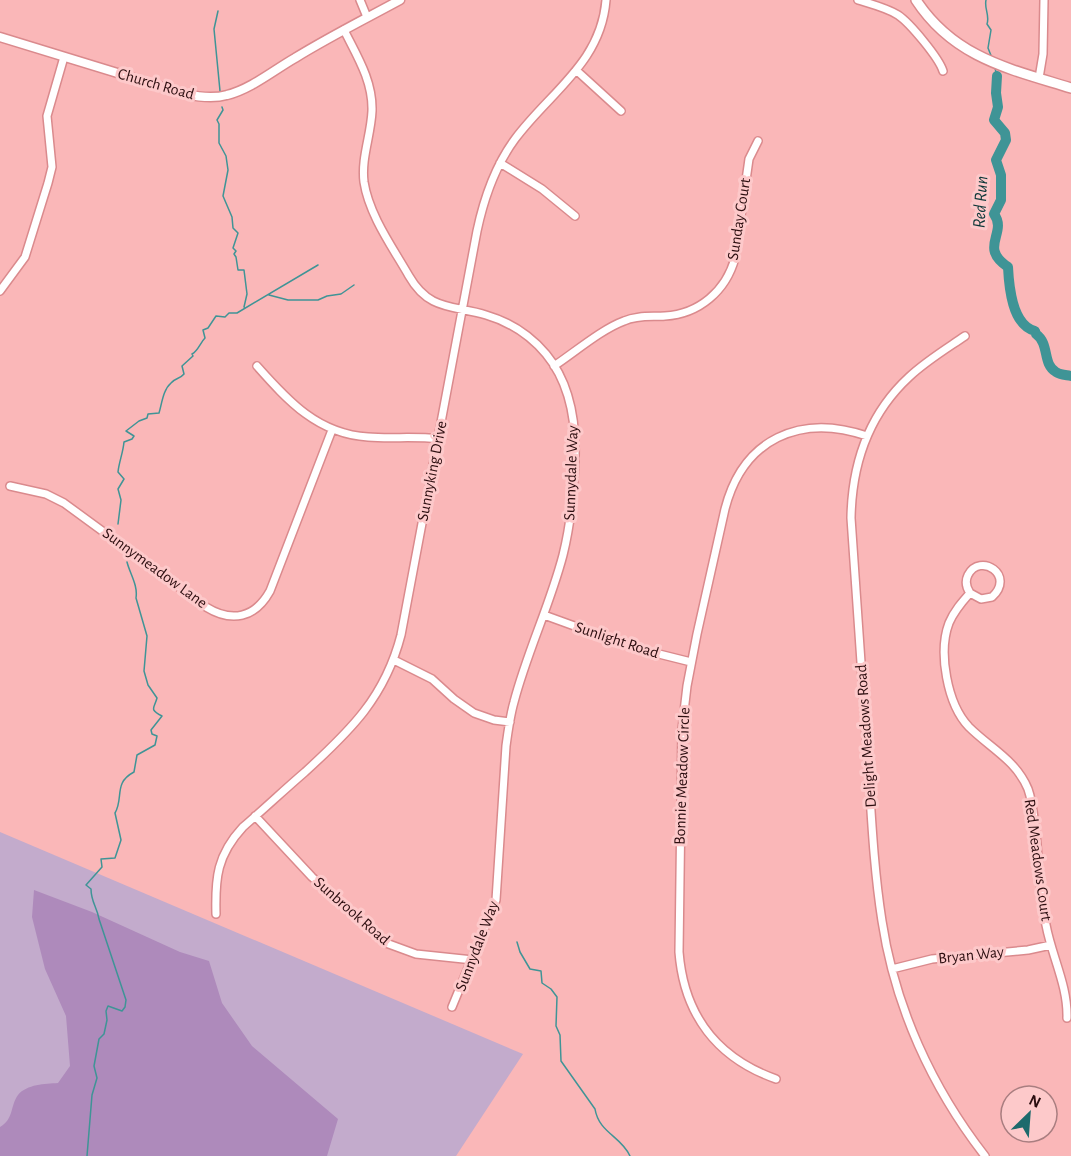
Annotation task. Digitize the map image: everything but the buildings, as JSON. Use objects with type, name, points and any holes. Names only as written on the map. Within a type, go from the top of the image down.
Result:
[{"type":"main road","points":[[916,0],[931,20],[969,52],[988,61],[1071,88]]},
{"type":"street","points":[[360,0],[368,17]]},
{"type":"street","name":"Church Road","points":[[0,37],[186,94],[220,97],[248,86],[400,0]]},
{"type":"street","name":"Sunnyking Drive","points":[[216,914],[216,875],[223,855],[236,834],[356,723],[378,693],[394,660],[401,635],[482,208],[500,163],[521,131],[590,52],[605,16],[606,0]]},
{"type":"street","points":[[858,0],[893,12],[902,18],[934,55],[943,71]]},
{"type":"street","points":[[1039,78],[1043,54],[1044,0]]},
{"type":"street","name":"Sunnydale Way","points":[[344,30],[366,74],[371,94],[372,113],[364,171],[366,192],[370,204],[417,288],[439,304],[495,318],[518,329],[538,345],[554,366],[565,386],[572,409],[574,477],[567,535],[557,575],[514,701],[510,722],[496,900],[453,1007]]},
{"type":"street","points":[[0,291],[25,257],[48,183],[52,168],[47,116],[64,57]]},
{"type":"street","points":[[576,70],[621,111]]},
{"type":"street","name":"Sunday Court","points":[[554,366],[620,323],[634,318],[688,312],[707,301],[719,290],[735,258],[749,159],[758,141]]},
{"type":"street","points":[[500,163],[536,184],[575,216]]},
{"type":"street","name":"Delight Meadows Road","points":[[965,336],[922,366],[900,386],[875,419],[855,472],[851,518],[877,884],[882,922],[892,969],[924,1058],[957,1118],[985,1156]]},
{"type":"street","points":[[257,366],[290,403],[332,430],[366,437],[438,439]]},
{"type":"street","name":"Bonnie Meadow Circle","points":[[776,1079],[739,1062],[711,1037],[695,1012],[681,973],[682,729],[691,662],[727,502],[733,484],[746,463],[770,441],[786,433],[802,429],[832,427],[867,436]]},
{"type":"street","name":"Sunnymeadow Lane","points":[[10,486],[46,494],[64,502],[206,607],[225,616],[238,616],[257,609],[270,591],[332,430]]},
{"type":"street","name":"Red Meadows Court","points":[[986,566],[996,571],[1000,587],[993,597],[981,599],[970,593],[966,583],[972,569],[986,566]]},
{"type":"street","name":"Red Meadows Court","points":[[970,593],[957,608],[947,630],[945,650],[949,688],[962,719],[976,734],[1010,762],[1028,790],[1034,813],[1043,907],[1051,945],[1066,995],[1067,1018]]},
{"type":"street","name":"Sunlight Road","points":[[544,615],[643,650],[691,662]]},
{"type":"street","points":[[394,660],[432,679],[454,699],[474,712],[494,720],[510,722]]},
{"type":"street","name":"Sunbrook Road","points":[[255,816],[312,877],[386,943],[416,954],[473,960]]},
{"type":"street","name":"Bryan Way","points":[[892,969],[942,957],[1028,950],[1051,945]]},
{"type":"shaded area","points":[[0,832],[523,1054],[456,1156],[0,1156]]},
{"type":"shaded area","points":[[34,890],[92,912],[180,952],[209,961],[222,1003],[252,1046],[338,1119],[327,1156],[0,1156],[0,1127],[8,1120],[18,1095],[31,1087],[58,1083],[70,1066],[66,1016],[45,969],[32,917]]},
{"type":"waterway","points":[[986,0],[987,24],[991,30],[988,48],[992,58]]},
{"type":"waterway","points":[[218,11],[214,29],[220,91]]},
{"type":"waterway","points":[[995,68],[997,76]]},
{"type":"waterway","name":"Red Run","points":[[997,76],[998,107],[994,120],[1005,133],[1006,140],[996,160],[1001,175],[1001,200],[994,214],[998,227],[995,253],[999,260],[1008,267],[1013,304],[1021,321],[1035,331],[1040,338],[1052,368],[1059,374],[1071,376]]},
{"type":"waterway","points":[[222,107],[223,110],[217,120],[219,143],[226,156],[228,170],[223,196],[232,217],[233,228],[238,233],[233,248],[236,251],[234,254],[238,270],[244,270],[247,294],[244,307]]},
{"type":"waterway","points":[[118,524],[121,500],[118,489],[124,479],[118,472],[124,442],[134,436],[126,431],[147,418],[148,414],[159,413],[166,389],[184,374],[182,366],[193,356],[192,354],[205,338],[203,330],[208,328],[216,316],[225,317],[229,313],[237,313],[318,265]]},
{"type":"waterway","points":[[269,295],[288,300],[318,300],[341,294],[354,285]]},
{"type":"waterway","points":[[87,1156],[92,1095],[97,1078],[94,1066],[99,1039],[104,1034],[108,1006],[122,1011],[126,1000],[91,889],[86,885],[102,867],[101,859],[115,858],[121,840],[115,813],[121,786],[123,781],[134,772],[137,755],[155,745],[157,736],[152,734],[151,730],[162,716],[154,710],[157,698],[148,685],[144,671],[147,636],[136,598],[135,584],[127,562]]},
{"type":"waterway","points":[[517,942],[530,969],[541,971],[542,983],[557,997],[556,1026],[560,1035],[561,1061],[595,1109],[601,1124],[630,1156]]}]
